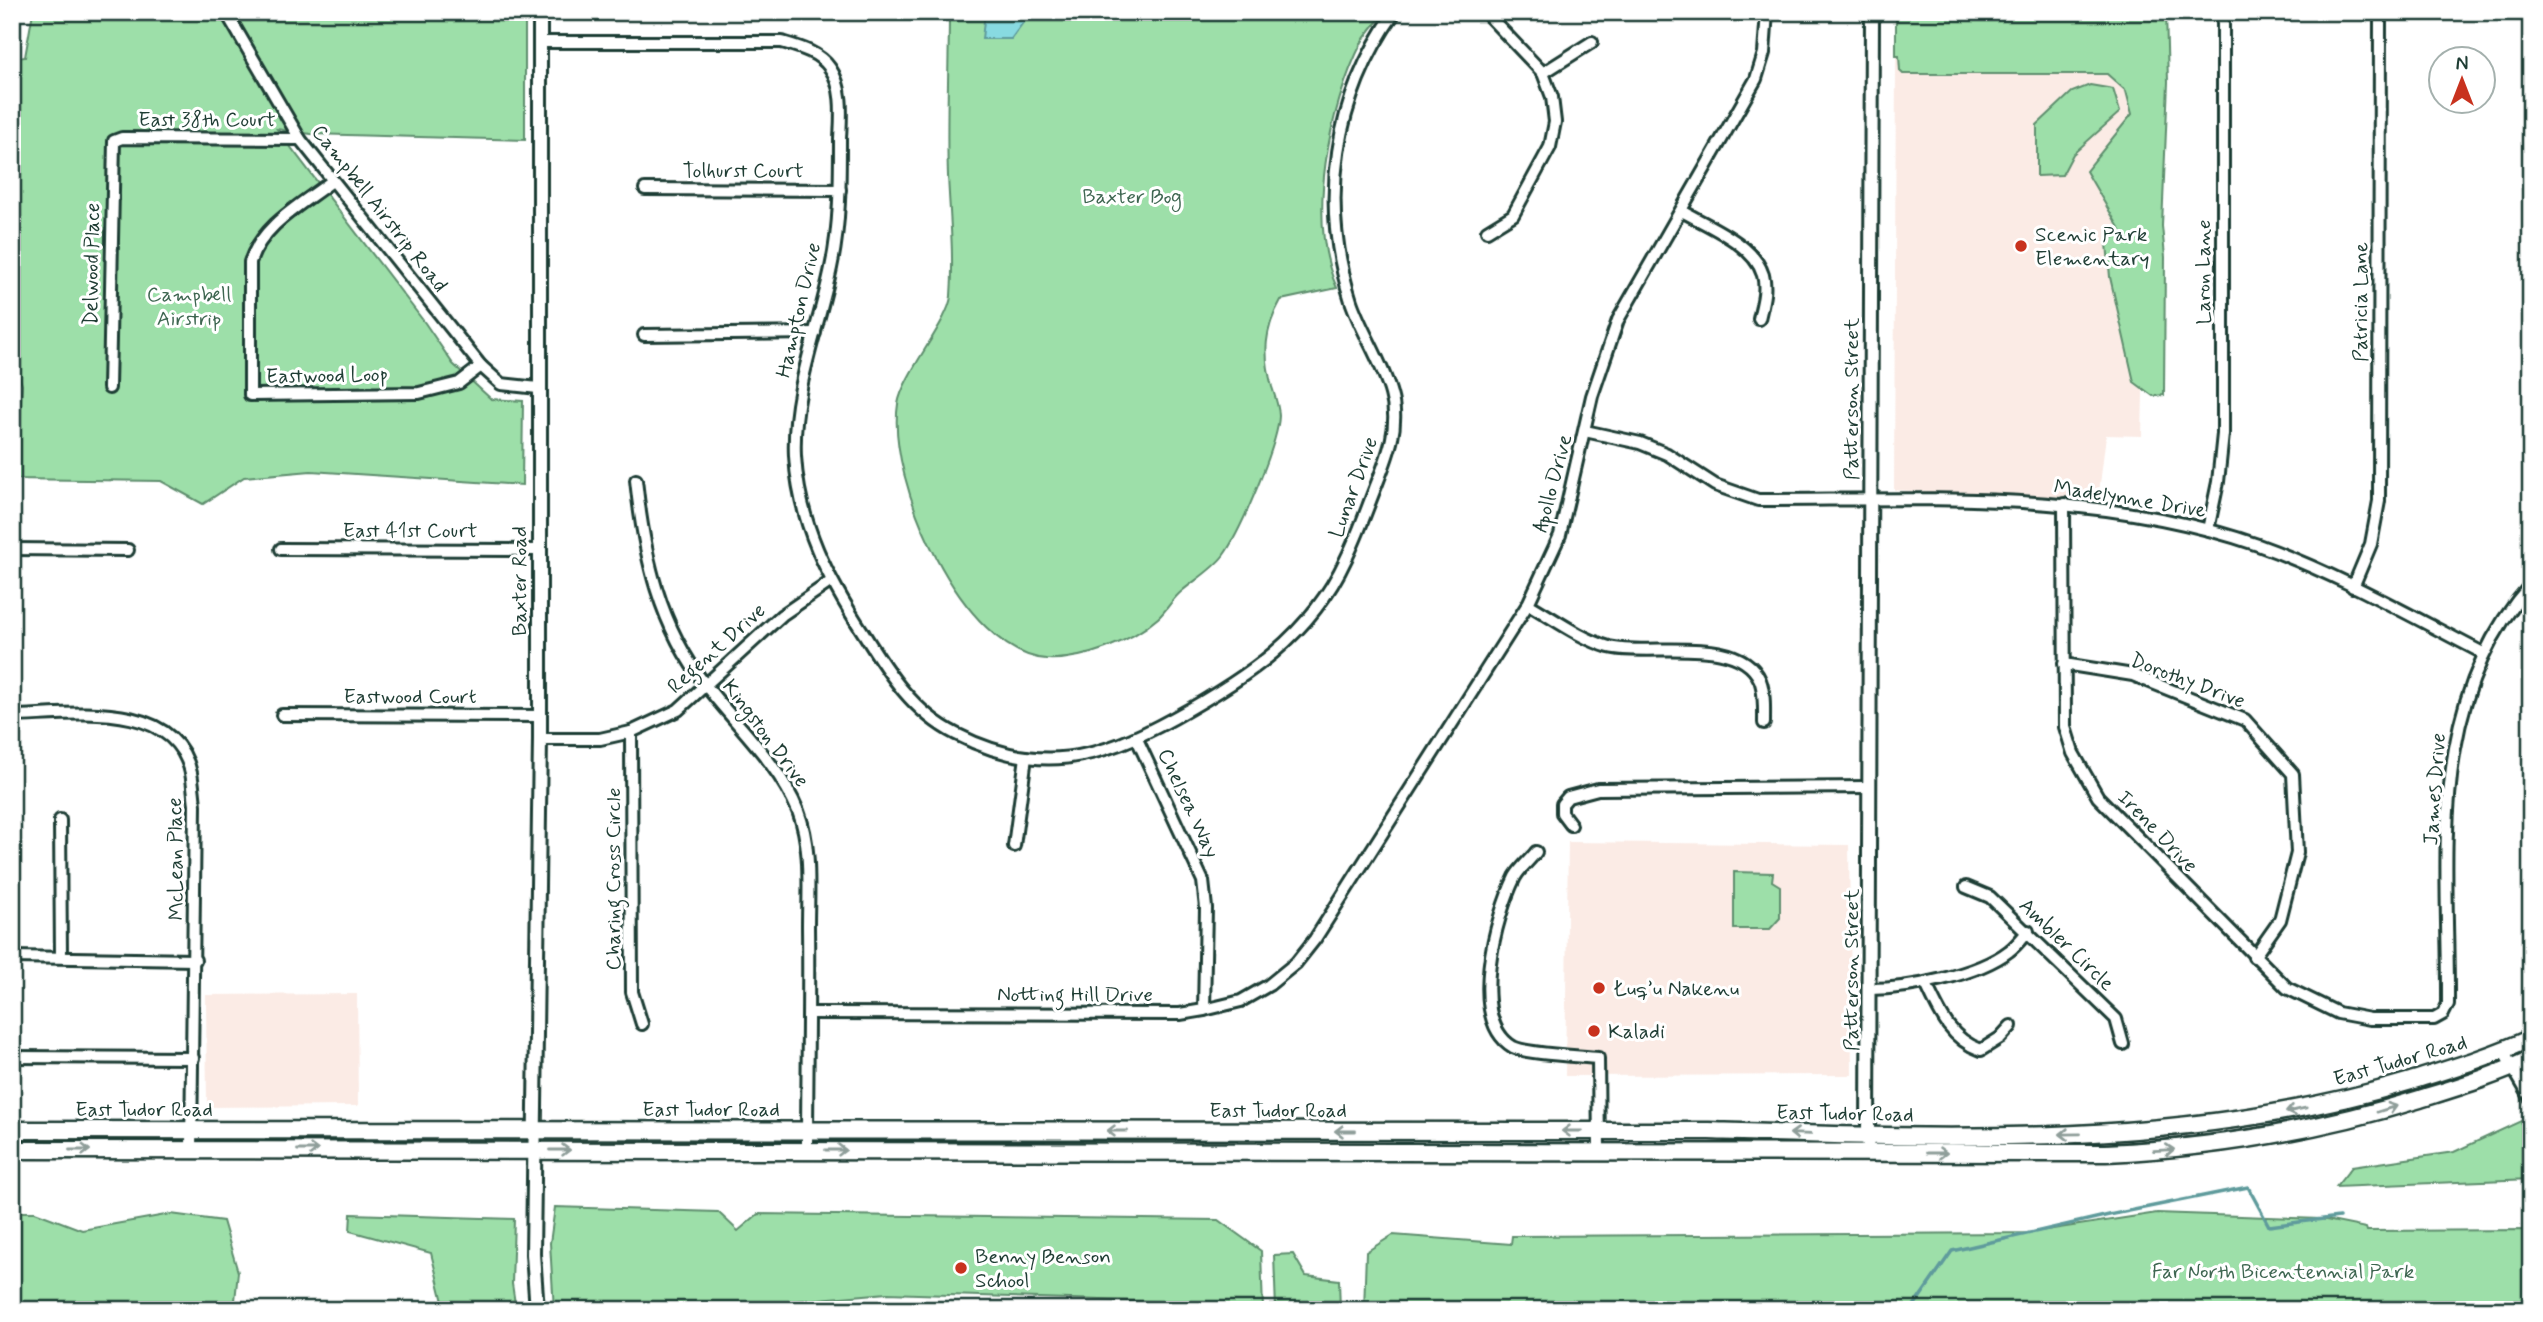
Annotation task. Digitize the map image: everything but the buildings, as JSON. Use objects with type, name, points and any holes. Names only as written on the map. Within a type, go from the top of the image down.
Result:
[{"type":"main road","name":"East Tudor Road","points":[[12,1130],[1600,1131],[1868,1136],[2086,1134],[2210,1124],[2290,1112],[2372,1092],[2503,1051],[2531,1038]]},
{"type":"main road","name":"East Tudor Road","points":[[12,1150],[2106,1153],[2237,1143],[2376,1113],[2531,1059]]},
{"type":"street","name":"Campbell Airstrip Road","points":[[226,12],[300,139],[481,366],[501,384],[538,388]]},
{"type":"street","name":"Baxter Road","points":[[534,1150],[540,739],[540,12]]},
{"type":"street","name":"Lunar Drive","points":[[1026,757],[1064,758],[1098,754],[1138,739],[1246,676],[1297,634],[1315,612],[1347,559],[1390,449],[1394,424],[1392,395],[1352,303],[1335,229],[1333,195],[1336,154],[1345,113],[1379,34],[1395,12]]},
{"type":"street","points":[[1485,12],[1543,73],[1552,97],[1555,122],[1550,147],[1513,215],[1487,231]]},
{"type":"street","name":"Apollo Drive","points":[[1315,939],[1528,604],[1560,535],[1603,358],[1618,320],[1756,79],[1764,53],[1768,12]]},
{"type":"street","name":"Patterson Street","points":[[1868,1153],[1872,12]]},
{"type":"street","name":"Laron Lane","points":[[2208,530],[2218,482],[2223,434],[2223,12]]},
{"type":"street","name":"Patricia Lane","points":[[2353,587],[2371,544],[2379,501],[2380,12]]},
{"type":"street","name":"Hampton Drive","points":[[540,42],[782,42],[809,52],[830,67],[837,81],[841,100],[840,190],[832,264],[800,385],[795,423],[795,458],[800,498],[812,540],[831,582],[888,672],[915,705],[953,733],[995,750],[1026,757]]},
{"type":"street","points":[[1543,73],[1592,42]]},
{"type":"street","name":"East 38th Court","points":[[114,141],[122,138],[300,139]]},
{"type":"street","name":"Delwood Place","points":[[109,388],[114,141]]},
{"type":"street","name":"Eastwood Loop","points":[[332,181],[264,233],[256,246],[250,262],[250,395],[419,393],[459,383],[481,366]]},
{"type":"street","name":"Tolhurst Court","points":[[645,189],[840,190]]},
{"type":"street","points":[[1682,211],[1740,246],[1757,262],[1763,276],[1764,293],[1759,319]]},
{"type":"street","points":[[644,335],[815,333]]},
{"type":"street","name":"Madelynne Drive","points":[[1585,432],[1640,443],[1667,454],[1704,479],[1738,495],[1758,500],[2064,504],[2164,519],[2258,545],[2353,587],[2483,653]]},
{"type":"street","name":"Kingston Drive","points":[[636,480],[641,529],[651,578],[682,653],[787,786],[799,814],[806,841],[810,1013],[807,1150]]},
{"type":"street","name":"Irene Drive","points":[[2064,504],[2066,727],[2073,753],[2084,776],[2116,817],[2287,988],[2338,1013],[2370,1020],[2434,1018],[2443,1014]]},
{"type":"street","points":[[12,549],[128,550]]},
{"type":"street","name":"East 41st Court","points":[[281,549],[538,550]]},
{"type":"street","name":"Regent Drive","points":[[540,739],[600,739],[631,732],[678,710],[707,686],[737,653],[773,622],[831,582]]},
{"type":"street","name":"James Drive","points":[[2443,1014],[2448,1004],[2450,771],[2463,703],[2483,653],[2502,620],[2531,584]]},
{"type":"street","points":[[1528,604],[1607,646],[1626,650],[1700,650],[1727,654],[1753,669],[1761,682],[1764,723]]},
{"type":"street","name":"Dorothy Drive","points":[[2064,664],[2133,675],[2245,720],[2293,774],[2297,853],[2280,920],[2254,957]]},
{"type":"street","name":"McLean Place","points":[[12,716],[123,715],[154,726],[180,748],[191,771],[195,805],[191,1150]]},
{"type":"street","name":"Eastwood Court","points":[[282,715],[538,716]]},
{"type":"street","name":"Charing Cross Circle","points":[[631,732],[632,992],[642,1024]]},
{"type":"street","name":"Chelsea Way","points":[[1138,739],[1203,881],[1206,908],[1204,1010]]},
{"type":"street","points":[[1014,846],[1026,757]]},
{"type":"street","points":[[1571,825],[1562,813],[1562,804],[1568,797],[1598,789],[1870,786]]},
{"type":"street","points":[[60,820],[61,957]]},
{"type":"street","points":[[1536,852],[1516,875],[1493,941],[1488,996],[1494,1031],[1514,1048],[1598,1058],[1600,1151]]},
{"type":"street","name":"Ambler Circle","points":[[1966,887],[1990,897],[2028,931],[2116,1019],[2123,1044]]},
{"type":"street","points":[[1870,989],[1926,984],[1995,959],[2010,951],[2028,931]]},
{"type":"street","name":"Notting Hill Drive","points":[[810,1013],[1180,1014],[1241,1000],[1269,985],[1296,962],[1315,939]]},
{"type":"street","points":[[12,957],[195,960]]},
{"type":"street","points":[[1926,984],[1941,1017],[1963,1044],[1981,1050],[2000,1038],[2011,1026]]},
{"type":"street","points":[[2503,1051],[2531,1099]]},
{"type":"street","points":[[12,1057],[193,1058]]},
{"type":"street","points":[[534,1150],[533,1254],[537,1310]]},
{"type":"shaded area","name":"Scenic Park Elementary","points":[[1896,56],[2151,57],[2142,436],[2106,435],[2098,501],[1894,490]]},
{"type":"shaded area","points":[[1568,842],[1849,845],[1852,1075],[1565,1076]]},
{"type":"shaded area","points":[[357,994],[358,1106],[207,1107],[206,995]]},
{"type":"green space","name":"Campbell Airstrip","points":[[33,12],[525,12],[525,140],[311,134],[277,129],[425,323],[453,364],[491,399],[523,401],[522,485],[311,471],[244,477],[203,504],[161,481],[12,479],[17,466],[22,385],[12,355],[12,58],[25,57]]},
{"type":"green space","name":"Baxter Bog","points":[[949,12],[1385,12],[1362,42],[1350,68],[1331,130],[1323,197],[1323,230],[1328,260],[1337,288],[1281,300],[1275,311],[1268,332],[1266,353],[1278,409],[1277,429],[1257,488],[1239,528],[1219,561],[1178,594],[1147,627],[1120,642],[1075,657],[1046,659],[1015,649],[986,627],[959,595],[936,557],[917,516],[904,474],[897,436],[898,404],[908,378],[943,319],[951,296],[952,251],[947,135]]},
{"type":"green space","points":[[1896,12],[2166,12],[2168,82],[2162,226],[2165,257],[2164,395],[2153,396],[2134,382],[2110,277],[2107,243],[2121,231],[2086,171],[2132,114],[2126,91],[2107,74],[1903,74],[1900,71],[1899,56],[1896,56]]},
{"type":"green space","points":[[2090,85],[2113,89],[2120,112],[2073,154],[2062,175],[2037,176],[2037,125],[2072,92]]},
{"type":"green space","points":[[1734,872],[1773,873],[1772,881],[1780,886],[1780,918],[1770,929],[1734,929]]},
{"type":"green space","points":[[2523,1120],[2531,1124],[2531,1179],[2336,1187],[2352,1167],[2454,1152]]},
{"type":"green space","points":[[555,1207],[718,1212],[738,1231],[758,1214],[1218,1220],[1261,1251],[1263,1310],[1195,1310],[1194,1303],[887,1293],[796,1301],[787,1310],[715,1310],[715,1306],[554,1310],[550,1243]]},
{"type":"green space","points":[[12,1212],[35,1212],[82,1230],[171,1214],[223,1221],[238,1272],[234,1310],[12,1310]]},
{"type":"green space","name":"Far North Bicentennial Park","points":[[2157,1213],[2321,1219],[2366,1228],[2367,1231],[2531,1230],[2531,1310],[1364,1310],[1366,1252],[1393,1235],[1511,1244],[1512,1236],[2027,1233]]},
{"type":"green space","points":[[351,1214],[514,1219],[512,1284],[516,1310],[445,1310],[431,1253],[350,1231]]},
{"type":"green space","points":[[1293,1254],[1306,1276],[1339,1280],[1340,1310],[1276,1310],[1274,1255]]},
{"type":"water","points":[[985,12],[1025,12],[1025,20],[1011,39],[982,39]]},
{"type":"waterway","points":[[1911,1310],[1952,1251],[2109,1215],[2248,1187],[2269,1226],[2339,1217]]},
{"type":"place","name":"Scenic Park Elementary","points":[[2021,246]]},
{"type":"place","name":"Łuq’u Nakenu","points":[[1599,988]]},
{"type":"place","name":"Kaladi","points":[[1594,1031]]},
{"type":"place","name":"Benny Benson School","points":[[961,1268]]}]
